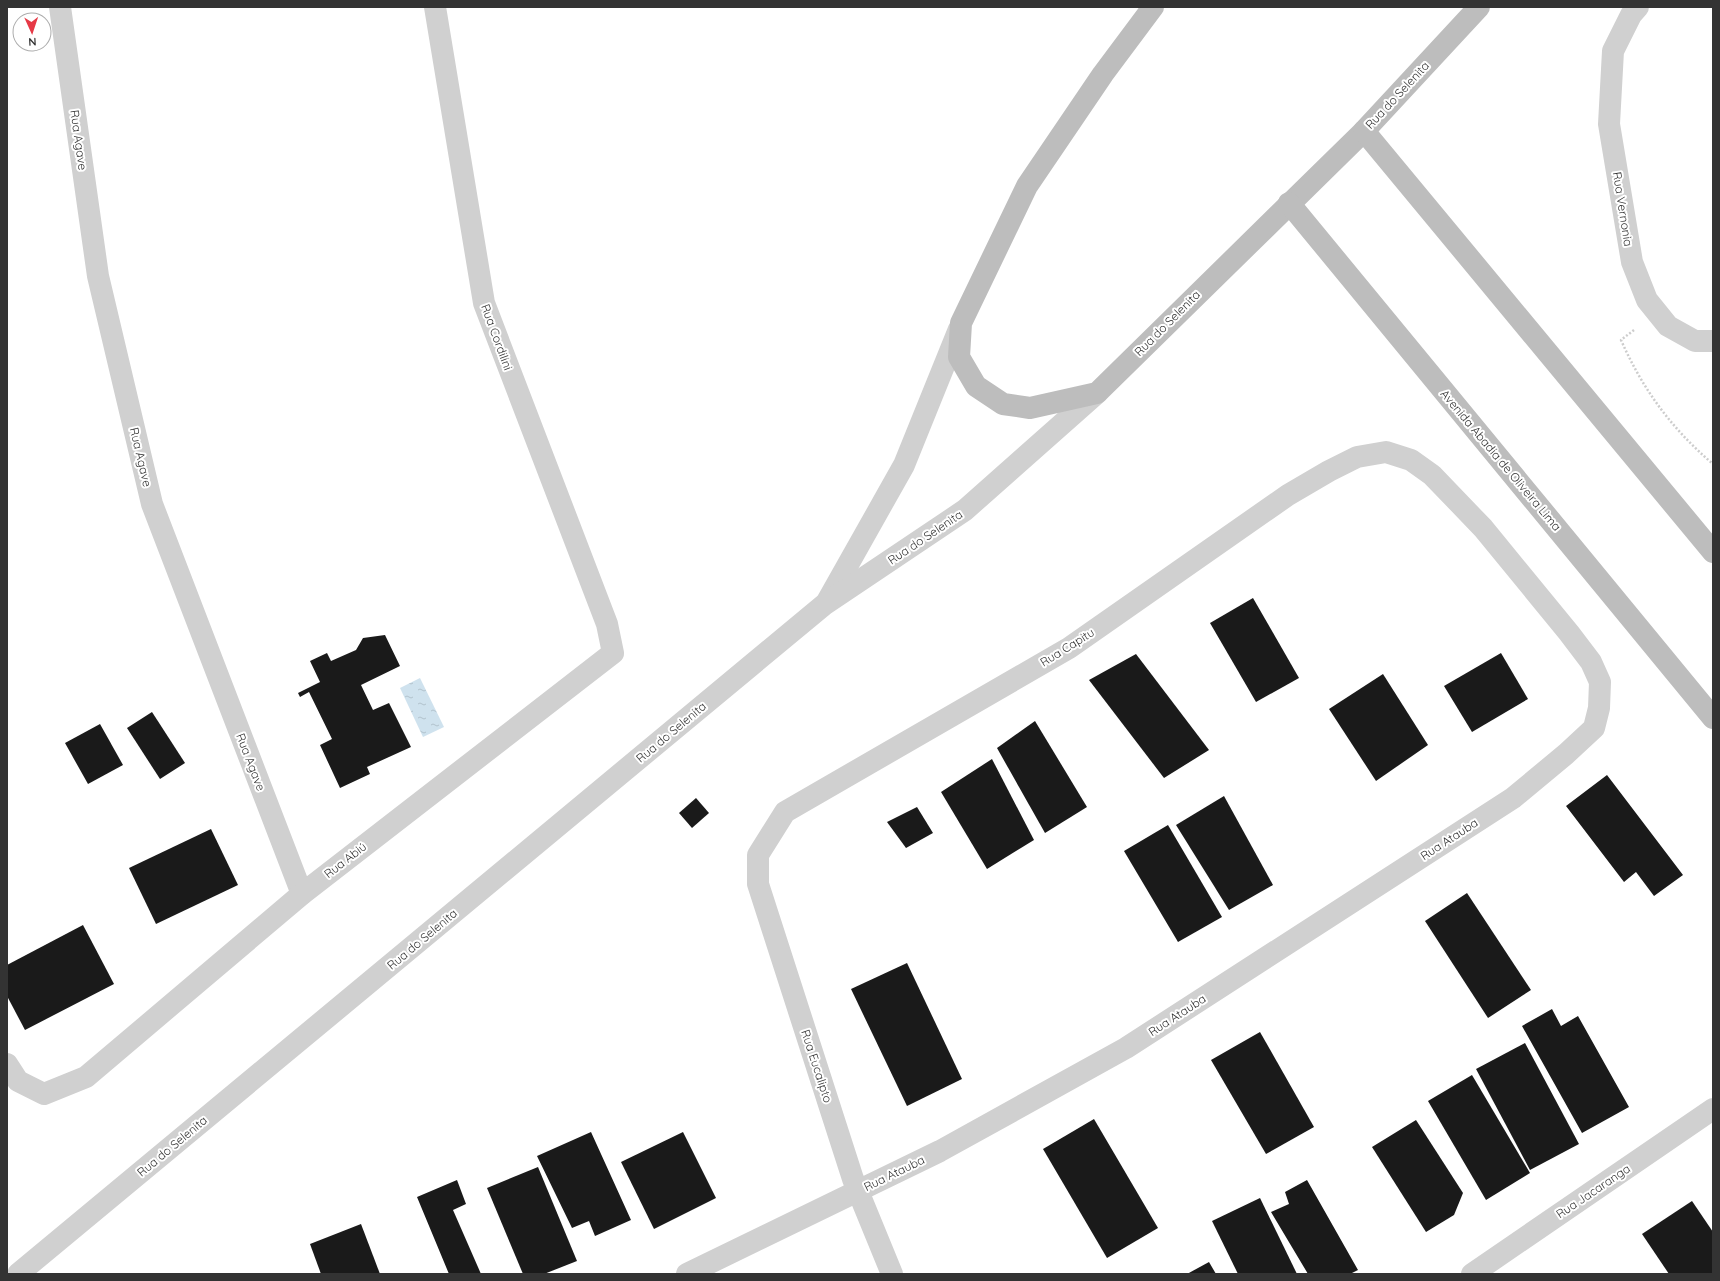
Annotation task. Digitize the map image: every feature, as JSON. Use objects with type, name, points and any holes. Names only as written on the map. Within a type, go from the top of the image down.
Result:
[{"type":"street","name":"Rua Agave","points":[[60,7],[98,276],[152,504],[300,890]]},
{"type":"street","name":"Rua Cordilini","points":[[435,7],[484,303],[607,624],[613,654]]},
{"type":"street","name":"Rua do Selenita","points":[[825,604],[904,465],[961,323],[1026,186],[1103,74],[1152,7]]},
{"type":"street","name":"Rua do Selenita","points":[[18,1274],[825,604],[965,510],[1097,393],[1364,131],[1479,7]]},
{"type":"street","name":"Rua Vernonia","points":[[1638,7],[1631,15],[1613,51],[1609,124],[1632,262],[1646,300],[1668,326],[1704,341]]},
{"type":"street","points":[[1364,131],[1713,552]]},
{"type":"street","name":"Avenida Abadia de Oliveira Lima","points":[[1289,204],[1713,718]]},
{"type":"street","points":[[961,323],[959,357],[976,386],[1002,404],[1030,408],[1097,393]]},
{"type":"street","name":"Rua Capitu","points":[[758,855],[785,812],[1069,648],[1295,491],[1357,457],[1386,452],[1411,460],[1432,475],[1483,528],[1569,632],[1591,662],[1600,682]]},
{"type":"street","name":"Rua Abiú","points":[[7,1064],[18,1081],[44,1094],[86,1077],[300,890],[613,654]]},
{"type":"street","name":"Rua Atauba","points":[[687,1274],[940,1151],[1126,1048],[1513,798],[1566,754],[1594,728],[1599,708],[1600,682]]},
{"type":"street","name":"Rua Eucalipto","points":[[758,855],[758,884],[858,1191],[892,1274]]},
{"type":"street","name":"Rua Jacaranga","points":[[1472,1274],[1713,1109]]},
{"type":"path","points":[[1656,312],[1621,340],[1630,361],[1662,413],[1690,444],[1713,464]]},
{"type":"water","points":[[420,678],[444,727],[423,737],[400,688]]},
{"type":"building","points":[[1253,598],[1299,678],[1256,702],[1210,623]]},
{"type":"building","points":[[385,635],[400,666],[361,685],[373,710],[389,703],[411,747],[367,767],[370,774],[340,788],[320,745],[332,739],[309,692],[300,697],[298,693],[320,682],[310,661],[327,653],[331,661],[356,650],[363,638]]},
{"type":"building","points":[[1501,653],[1528,699],[1472,732],[1444,686]]},
{"type":"building","points":[[1136,654],[1209,750],[1164,778],[1089,680]]},
{"type":"building","points":[[1383,674],[1428,745],[1376,781],[1329,709]]},
{"type":"building","points":[[152,712],[185,763],[160,779],[127,728]]},
{"type":"building","points":[[1035,721],[1087,807],[1045,833],[997,748]]},
{"type":"building","points":[[100,724],[123,765],[88,784],[65,743]]},
{"type":"building","points":[[992,759],[1034,840],[987,869],[941,792]]},
{"type":"building","points":[[1607,775],[1683,875],[1654,896],[1636,872],[1624,882],[1566,806]]},
{"type":"building","points":[[1224,796],[1273,885],[1229,910],[1176,825]]},
{"type":"building","points":[[696,798],[709,813],[692,828],[679,813]]},
{"type":"building","points":[[917,807],[933,833],[906,848],[887,822]]},
{"type":"building","points":[[1168,825],[1222,917],[1178,942],[1124,851]]},
{"type":"building","points":[[211,829],[238,885],[156,924],[129,868]]},
{"type":"building","points":[[1467,893],[1531,990],[1488,1018],[1425,921]]},
{"type":"building","points":[[83,925],[114,984],[25,1030],[7,996],[7,965]]},
{"type":"building","points":[[907,963],[962,1079],[907,1106],[851,989]]},
{"type":"building","points":[[1552,1009],[1561,1026],[1578,1016],[1629,1107],[1582,1133],[1522,1026]]},
{"type":"building","points":[[1260,1032],[1314,1127],[1266,1154],[1211,1060]]},
{"type":"building","points":[[1525,1043],[1579,1144],[1530,1170],[1476,1069]]},
{"type":"building","points":[[1472,1075],[1530,1173],[1486,1200],[1428,1101]]},
{"type":"building","points":[[1094,1119],[1158,1228],[1107,1258],[1043,1149]]},
{"type":"building","points":[[1416,1120],[1463,1193],[1454,1215],[1426,1232],[1372,1147]]},
{"type":"building","points":[[591,1132],[631,1220],[595,1236],[589,1221],[572,1228],[537,1156]]},
{"type":"building","points":[[683,1132],[716,1198],[654,1229],[621,1162]]},
{"type":"building","points":[[538,1167],[577,1261],[544,1274],[523,1274],[487,1188]]},
{"type":"building","points":[[457,1180],[466,1204],[453,1210],[481,1274],[449,1274],[417,1197]]},
{"type":"building","points":[[1307,1180],[1358,1270],[1350,1274],[1308,1274],[1271,1212],[1289,1204],[1285,1192]]},
{"type":"building","points":[[1260,1198],[1297,1274],[1238,1274],[1212,1221]]},
{"type":"building","points":[[1692,1201],[1713,1232],[1713,1274],[1669,1274],[1642,1234]]},
{"type":"building","points":[[361,1224],[380,1274],[321,1274],[310,1244]]},
{"type":"building","points":[[1209,1262],[1216,1274],[1187,1274]]}]
